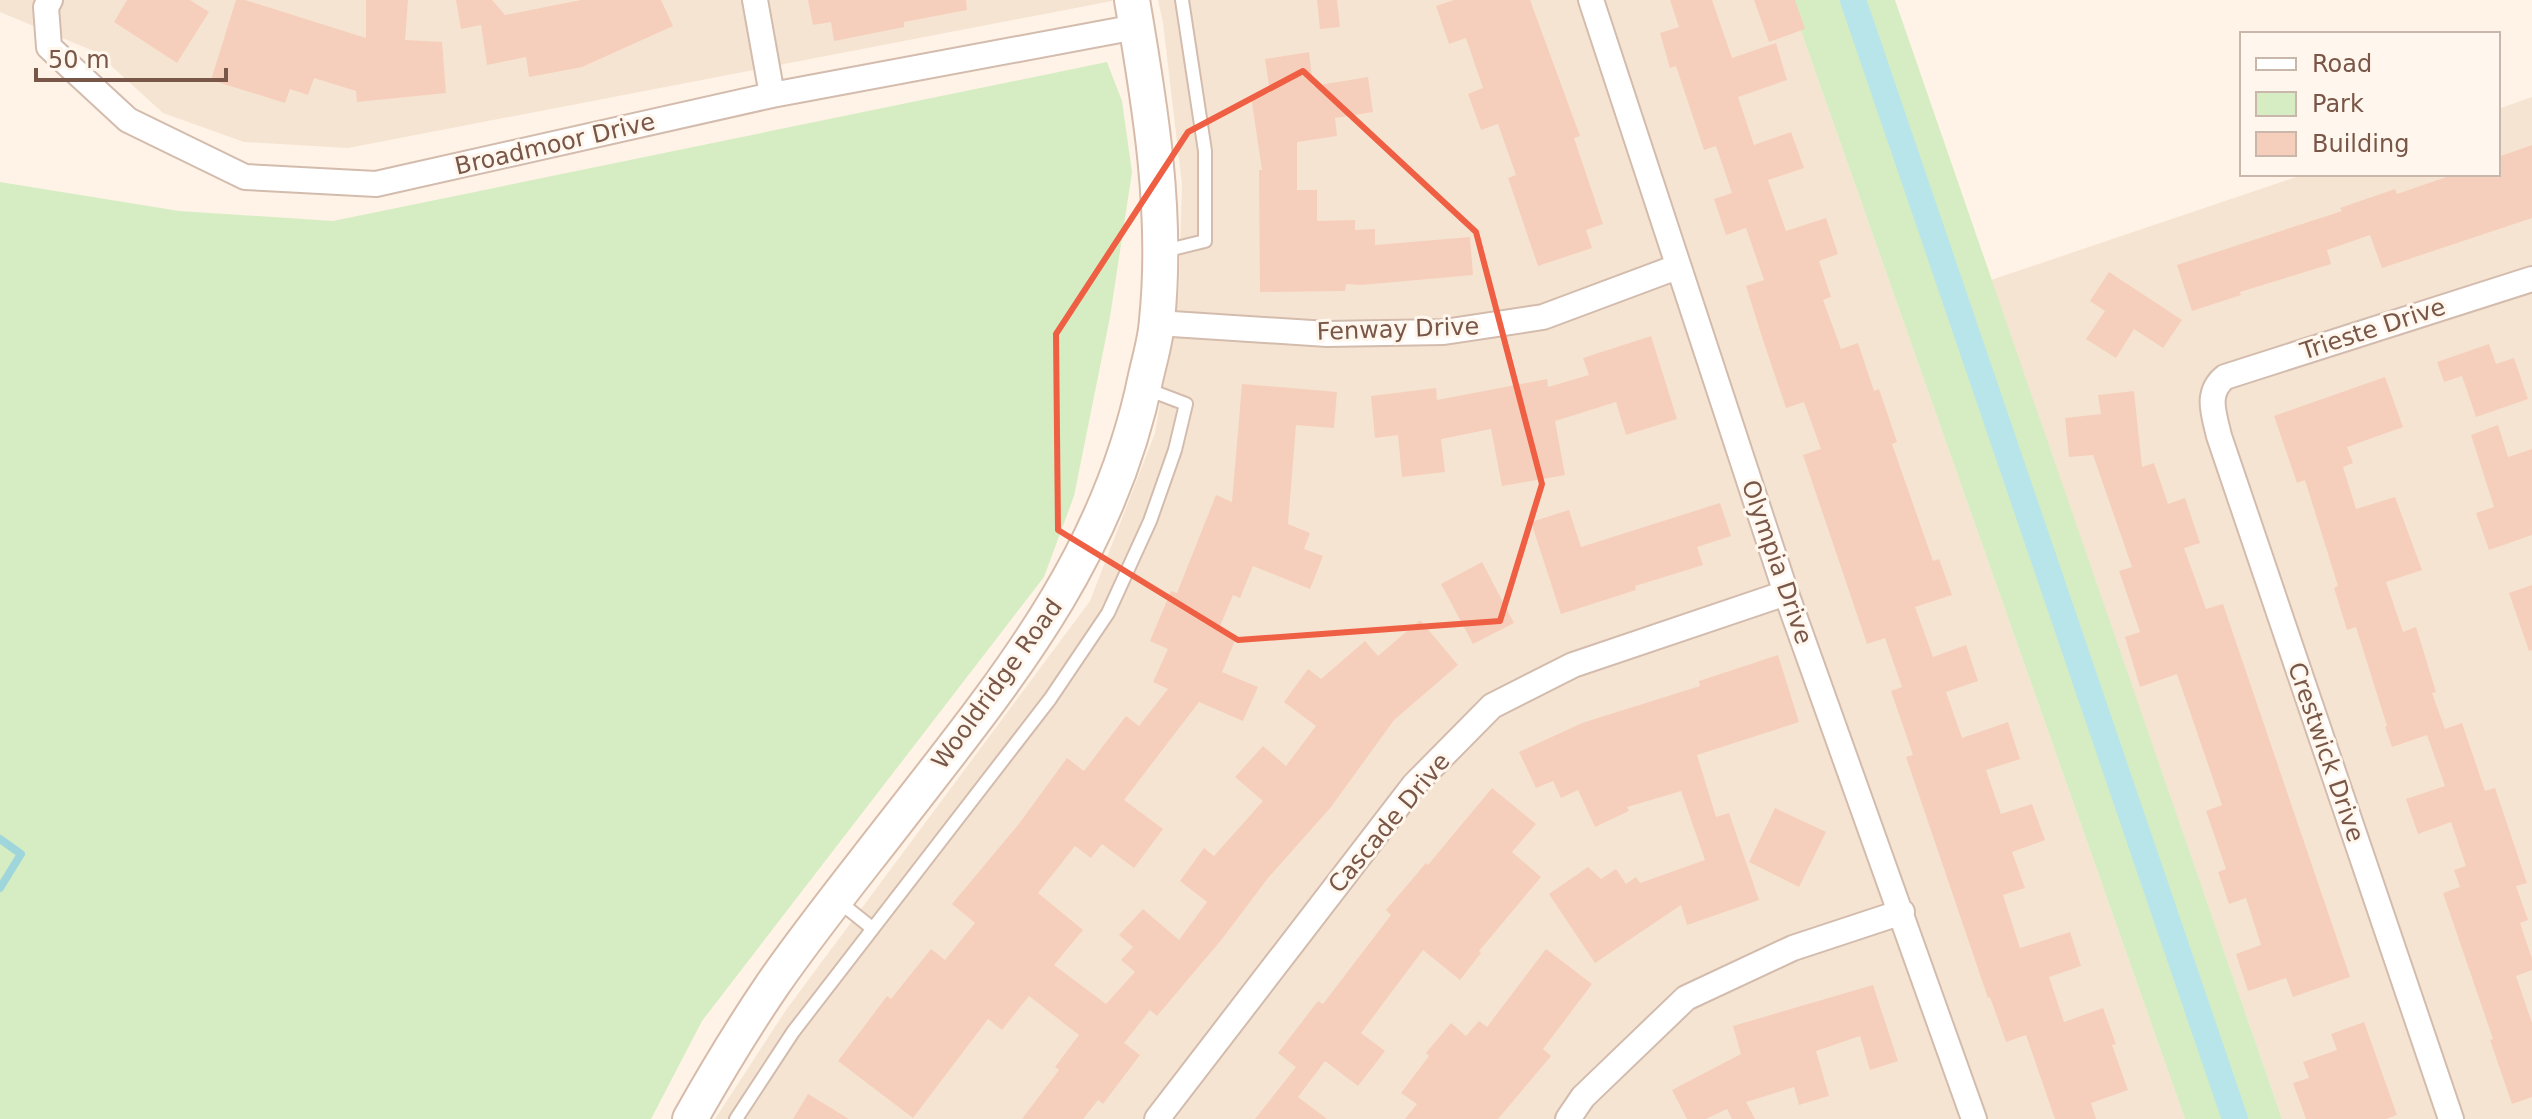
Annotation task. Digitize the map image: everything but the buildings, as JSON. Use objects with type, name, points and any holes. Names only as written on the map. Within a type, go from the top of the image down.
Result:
[{"type":"street","points":[[755,0],[772,95]]},
{"type":"street","name":"Olympia Drive","points":[[1591,0],[1786,593],[1974,1119]]},
{"type":"street","name":"Broadmoor Drive","points":[[48,3],[49,47],[128,120],[245,177],[376,184],[1134,14]]},
{"type":"street","name":"Wooldridge Road","points":[[690,1119],[723,1060],[774,982],[1010,674],[1060,597],[1108,505],[1130,445],[1144,388],[1157,323],[1161,251],[1153,128],[1134,14]]},
{"type":"street","name":"Fenway Drive","points":[[1157,323],[1327,334],[1444,332],[1543,317],[1677,267]]},
{"type":"street","name":"Trieste Drive","points":[[2217,384],[2225,377],[2532,279]]},
{"type":"street","name":"Crestwick Drive","points":[[2217,384],[2211,402],[2219,436],[2451,1119]]},
{"type":"street","name":"Cascade Drive","points":[[1157,1119],[1414,785],[1492,706],[1573,665],[1786,593]]},
{"type":"street","points":[[1568,1119],[1583,1097],[1686,998],[1793,948],[1902,912]]},
{"type":"lane","points":[[1161,251],[1205,241],[1205,151],[1182,0]]},
{"type":"lane","points":[[736,1119],[793,1032],[1050,699],[1108,613],[1150,521],[1175,450],[1186,404],[1144,388]]},
{"type":"lane","points":[[836,899],[872,928]]},
{"type":"highlighted area","points":[[1303,71],[1476,232],[1542,484],[1500,621],[1238,640],[1058,530],[1056,334],[1188,132]]},
{"type":"shaded area","points":[[0,0],[1117,0],[348,148],[244,142],[163,113],[96,52],[0,12]]},
{"type":"shaded area","points":[[1158,0],[1790,0],[2185,1119],[715,1119],[786,1010],[1090,601],[1155,433],[1179,290],[1182,185]]},
{"type":"shaded area","points":[[2532,97],[2532,1119],[2282,1119],[1991,280],[2299,176],[2500,176],[2500,108]]},
{"type":"green space","points":[[1790,0],[1895,0],[2282,1119],[2185,1119]]},
{"type":"green space","points":[[1107,62],[1122,101],[1132,172],[1110,317],[1074,496],[1044,577],[702,1021],[651,1119],[0,1119],[0,182],[179,211],[333,221]]},
{"type":"waterway","points":[[1853,0],[2235,1119]]},
{"type":"waterway","points":[[0,839],[21,854],[0,888]]}]
